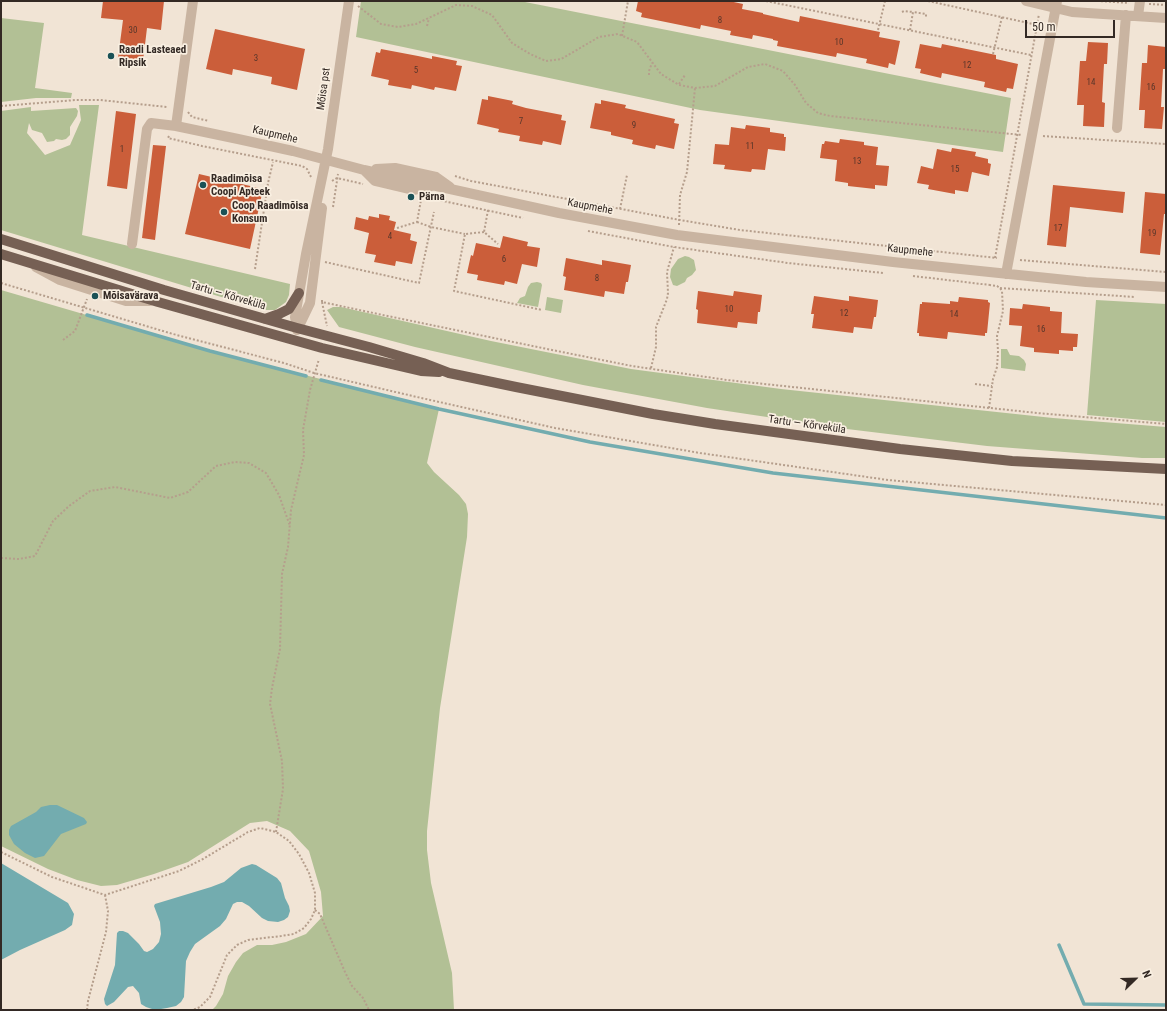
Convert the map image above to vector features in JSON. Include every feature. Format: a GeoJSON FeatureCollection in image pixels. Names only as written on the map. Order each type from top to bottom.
{"type":"FeatureCollection","features":[{"type":"Feature","properties":{"kind":"main road","name":"Tartu — Kõrveküla"},"geometry":{"type":"LineString","coordinates":[[1,239],[164,290],[369,347],[423,363],[449,373]]}},
{"type":"Feature","properties":{"kind":"main road","name":"Tartu — Kõrveküla"},"geometry":{"type":"LineString","coordinates":[[1,254],[158,302],[322,348],[421,371],[449,373],[653,414],[820,439],[900,449],[1012,461],[1166,469]]}},
{"type":"Feature","properties":{"kind":"main road"},"geometry":{"type":"LineString","coordinates":[[265,319],[289,309],[299,293]]}},
{"type":"Feature","properties":{"kind":"street"},"geometry":{"type":"LineString","coordinates":[[174,125],[193,1]]}},
{"type":"Feature","properties":{"kind":"street"},"geometry":{"type":"LineString","coordinates":[[1026,1],[1057,5],[1072,12],[1166,18]]}},
{"type":"Feature","properties":{"kind":"street"},"geometry":{"type":"LineString","coordinates":[[1138,16],[1140,1]]}},
{"type":"Feature","properties":{"kind":"street","name":"Mõisa pst"},"geometry":{"type":"LineString","coordinates":[[297,328],[295,317],[299,293],[322,180],[353,3]]}},
{"type":"Feature","properties":{"kind":"street"},"geometry":{"type":"LineString","coordinates":[[1006,274],[1057,5]]}},
{"type":"Feature","properties":{"kind":"street"},"geometry":{"type":"LineString","coordinates":[[1117,128],[1126,15]]}},
{"type":"Feature","properties":{"kind":"street","name":"Kaupmehe"},"geometry":{"type":"LineString","coordinates":[[132,244],[147,129],[151,122],[174,125],[277,148],[364,170],[559,213],[677,235],[1006,274],[1086,282],[1166,287]]}},
{"type":"Feature","properties":{"kind":"street"},"geometry":{"type":"LineString","coordinates":[[364,170],[395,168],[436,177],[456,190]]}},
{"type":"Feature","properties":{"kind":"street","name":"Mõisa pst"},"geometry":{"type":"LineString","coordinates":[[294,340],[297,328],[310,303],[322,212],[322,180]]}},
{"type":"Feature","properties":{"kind":"street"},"geometry":{"type":"LineString","coordinates":[[24,261],[60,280],[90,290],[126,301],[158,302]]}},
{"type":"Feature","properties":{"kind":"path"},"geometry":{"type":"LineString","coordinates":[[622,36],[628,1]]}},
{"type":"Feature","properties":{"kind":"path"},"geometry":{"type":"LineString","coordinates":[[766,1],[1031,55]]}},
{"type":"Feature","properties":{"kind":"path"},"geometry":{"type":"LineString","coordinates":[[878,30],[885,1]]}},
{"type":"Feature","properties":{"kind":"path"},"geometry":{"type":"LineString","coordinates":[[353,3],[381,24],[398,27],[416,24],[456,5],[472,6],[492,14],[512,43],[530,54],[546,61],[562,59],[599,37],[618,34],[637,42],[660,74],[679,85],[695,88],[715,86],[748,67],[765,64],[783,71],[796,85],[806,103],[818,113],[830,116],[1017,136],[1032,135],[1166,144]]}},
{"type":"Feature","properties":{"kind":"path"},"geometry":{"type":"LineString","coordinates":[[995,258],[1041,4]]}},
{"type":"Feature","properties":{"kind":"path"},"geometry":{"type":"LineString","coordinates":[[902,12],[926,14],[926,18]]}},
{"type":"Feature","properties":{"kind":"path"},"geometry":{"type":"LineString","coordinates":[[910,30],[913,12]]}},
{"type":"Feature","properties":{"kind":"path"},"geometry":{"type":"LineString","coordinates":[[994,54],[1002,17]]}},
{"type":"Feature","properties":{"kind":"path"},"geometry":{"type":"LineString","coordinates":[[428,26],[429,18]]}},
{"type":"Feature","properties":{"kind":"path"},"geometry":{"type":"LineString","coordinates":[[649,75],[652,63]]}},
{"type":"Feature","properties":{"kind":"path"},"geometry":{"type":"LineString","coordinates":[[679,85],[685,75]]}},
{"type":"Feature","properties":{"kind":"path"},"geometry":{"type":"LineString","coordinates":[[174,125],[168,138],[302,166],[307,169],[311,175],[311,178],[322,180]]}},
{"type":"Feature","properties":{"kind":"path"},"geometry":{"type":"LineString","coordinates":[[255,269],[268,183],[277,148]]}},
{"type":"Feature","properties":{"kind":"path"},"geometry":{"type":"LineString","coordinates":[[333,209],[340,164]]}},
{"type":"Feature","properties":{"kind":"path"},"geometry":{"type":"LineString","coordinates":[[450,174],[471,181],[740,230],[1009,260],[1166,272]]}},
{"type":"Feature","properties":{"kind":"path"},"geometry":{"type":"LineString","coordinates":[[620,209],[627,175]]}},
{"type":"Feature","properties":{"kind":"path"},"geometry":{"type":"LineString","coordinates":[[417,222],[422,197]]}},
{"type":"Feature","properties":{"kind":"path"},"geometry":{"type":"LineString","coordinates":[[484,232],[488,210]]}},
{"type":"Feature","properties":{"kind":"path"},"geometry":{"type":"LineString","coordinates":[[324,269],[325,262],[420,283],[434,212]]}},
{"type":"Feature","properties":{"kind":"path"},"geometry":{"type":"LineString","coordinates":[[397,228],[417,222],[431,227],[465,234],[484,232],[498,244]]}},
{"type":"Feature","properties":{"kind":"path"},"geometry":{"type":"LineString","coordinates":[[465,234],[454,291],[542,310]]}},
{"type":"Feature","properties":{"kind":"path"},"geometry":{"type":"LineString","coordinates":[[989,408],[992,386],[998,367],[997,336],[1003,311],[1003,299],[1000,288],[990,285],[991,282]]}},
{"type":"Feature","properties":{"kind":"path"},"geometry":{"type":"LineString","coordinates":[[1,283],[173,334],[284,363],[314,373],[555,428],[700,453],[888,480],[1166,505]]}},
{"type":"Feature","properties":{"kind":"path"},"geometry":{"type":"LineString","coordinates":[[63,340],[75,331],[90,290]]}},
{"type":"Feature","properties":{"kind":"path"},"geometry":{"type":"LineString","coordinates":[[322,296],[322,302],[632,366],[727,380],[989,408],[1166,424]]}},
{"type":"Feature","properties":{"kind":"path"},"geometry":{"type":"LineString","coordinates":[[276,832],[283,789],[282,761],[270,704],[280,649],[282,574],[288,547],[291,510],[304,454],[303,430],[314,373]]}},
{"type":"Feature","properties":{"kind":"path"},"geometry":{"type":"LineString","coordinates":[[975,384],[992,386]]}},
{"type":"Feature","properties":{"kind":"path"},"geometry":{"type":"LineString","coordinates":[[1,558],[19,559],[35,556],[53,520],[90,491],[115,487],[170,498],[188,492],[216,466],[235,462],[249,463],[266,473],[279,495],[290,528]]}},
{"type":"Feature","properties":{"kind":"path"},"geometry":{"type":"LineString","coordinates":[[1,852],[52,877],[104,895],[180,871],[248,832],[260,828],[276,832],[289,841],[299,854],[310,873],[315,893],[315,910],[311,919],[304,928],[294,934],[248,940],[236,945],[227,955],[210,997],[193,1010]]}},
{"type":"Feature","properties":{"kind":"path"},"geometry":{"type":"LineString","coordinates":[[87,1010],[106,932],[108,911],[104,895]]}},
{"type":"Feature","properties":{"kind":"path"},"geometry":{"type":"LineString","coordinates":[[315,910],[320,914],[344,972],[352,986],[363,998],[369,1010]]}},
{"type":"Feature","properties":{"kind":"path"},"geometry":{"type":"LineString","coordinates":[[1079,1010],[1127,1010]]}},
{"type":"Feature","properties":{"kind":"green space"},"geometry":{"type":"Polygon","coordinates":[[[361,1],[520,1],[1011,98],[1003,152],[700,110],[356,37],[361,1]]]}},
{"type":"Feature","properties":{"kind":"green space"},"geometry":{"type":"Polygon","coordinates":[[[1,18],[44,23],[35,88],[72,93],[71,98],[36,98],[1,102],[1,18]]]}},
{"type":"Feature","properties":{"kind":"green space"},"geometry":{"type":"Polygon","coordinates":[[[79,105],[99,105],[82,235],[290,284],[289,295],[286,302],[275,310],[264,310],[1,230],[1,111],[31,107],[31,111],[76,108],[78,111],[77,116],[70,127],[70,135],[66,139],[56,139],[54,141],[47,142],[42,133],[32,130],[29,123],[27,133],[45,155],[70,145],[81,120],[79,105]]]}},
{"type":"Feature","properties":{"kind":"green space"},"geometry":{"type":"Polygon","coordinates":[[[685,256],[694,260],[696,270],[687,278],[685,282],[677,286],[673,285],[670,277],[671,269],[678,259],[685,256]]]}},
{"type":"Feature","properties":{"kind":"green space"},"geometry":{"type":"Polygon","coordinates":[[[531,283],[541,283],[542,285],[538,307],[517,303],[520,298],[525,296],[531,283]]]}},
{"type":"Feature","properties":{"kind":"green space"},"geometry":{"type":"Polygon","coordinates":[[[1,290],[210,351],[439,409],[427,463],[434,472],[459,495],[466,504],[468,514],[467,537],[440,708],[427,831],[427,850],[431,883],[452,973],[454,1010],[212,1010],[223,994],[228,976],[243,953],[257,945],[272,945],[286,942],[306,934],[323,916],[321,892],[309,851],[290,831],[267,821],[250,823],[188,862],[117,885],[101,886],[77,880],[48,869],[1,846],[1,290]]]}},
{"type":"Feature","properties":{"kind":"green space"},"geometry":{"type":"Polygon","coordinates":[[[547,297],[563,300],[561,313],[545,310],[547,297]]]}},
{"type":"Feature","properties":{"kind":"green space"},"geometry":{"type":"Polygon","coordinates":[[[1096,300],[1166,304],[1166,422],[1087,415],[1096,300]]]}},
{"type":"Feature","properties":{"kind":"green space"},"geometry":{"type":"Polygon","coordinates":[[[333,307],[341,307],[491,341],[631,369],[781,389],[1053,418],[1166,427],[1166,458],[1142,458],[987,446],[847,429],[707,408],[583,385],[415,347],[339,327],[327,310],[333,307]]]}},
{"type":"Feature","properties":{"kind":"green space"},"geometry":{"type":"Polygon","coordinates":[[[1001,349],[1007,349],[1010,355],[1019,356],[1024,360],[1026,364],[1025,371],[1001,368],[1001,349]]]}},
{"type":"Feature","properties":{"kind":"water"},"geometry":{"type":"Polygon","coordinates":[[[57,805],[84,818],[87,822],[86,824],[61,834],[44,856],[35,858],[25,853],[14,844],[9,835],[9,830],[11,826],[36,812],[41,807],[57,805]]]}},
{"type":"Feature","properties":{"kind":"water"},"geometry":{"type":"Polygon","coordinates":[[[1,863],[68,903],[74,914],[72,925],[65,930],[1,960],[1,863]]]}},
{"type":"Feature","properties":{"kind":"water"},"geometry":{"type":"Polygon","coordinates":[[[252,864],[277,878],[281,883],[289,906],[290,911],[288,917],[278,922],[268,921],[262,918],[249,906],[242,902],[237,902],[233,904],[226,919],[220,926],[195,944],[190,952],[186,961],[184,997],[176,1006],[155,1010],[146,1007],[141,1004],[139,993],[133,986],[128,987],[114,1002],[107,1006],[105,1004],[104,999],[115,965],[117,933],[119,931],[128,933],[144,951],[147,952],[153,949],[159,942],[161,934],[160,922],[154,906],[155,904],[224,882],[241,868],[252,864]]]}},
{"type":"Feature","properties":{"kind":"building"},"geometry":{"type":"Polygon","coordinates":[[[103,1],[164,1],[161,30],[147,28],[143,61],[118,58],[123,20],[101,18],[103,1]]]}},
{"type":"Feature","properties":{"kind":"building"},"geometry":{"type":"Polygon","coordinates":[[[638,1],[729,1],[743,4],[742,9],[763,14],[799,22],[800,16],[880,32],[879,37],[900,41],[895,65],[889,63],[888,68],[866,63],[867,59],[837,53],[836,57],[777,46],[778,41],[773,39],[753,35],[752,39],[730,35],[731,31],[701,25],[700,29],[641,17],[642,13],[636,11],[638,1]]]}},
{"type":"Feature","properties":{"kind":"building"},"geometry":{"type":"Polygon","coordinates":[[[215,29],[305,49],[297,90],[271,84],[272,77],[233,69],[232,75],[206,69],[215,29]]]}},
{"type":"Feature","properties":{"kind":"building"},"geometry":{"type":"Polygon","coordinates":[[[1088,42],[1108,43],[1107,64],[1104,64],[1102,102],[1105,103],[1104,127],[1083,126],[1084,105],[1077,105],[1080,61],[1086,61],[1088,42]]]}},
{"type":"Feature","properties":{"kind":"building"},"geometry":{"type":"Polygon","coordinates":[[[920,44],[941,48],[942,44],[996,55],[996,59],[1018,64],[1013,89],[1007,88],[1006,92],[984,87],[985,82],[942,73],[941,78],[920,73],[921,69],[915,68],[920,44]]]}},
{"type":"Feature","properties":{"kind":"building"},"geometry":{"type":"Polygon","coordinates":[[[1148,45],[1166,47],[1166,69],[1163,69],[1161,107],[1164,107],[1162,129],[1144,128],[1145,110],[1139,110],[1142,63],[1147,63],[1148,45]]]}},
{"type":"Feature","properties":{"kind":"building"},"geometry":{"type":"Polygon","coordinates":[[[381,49],[432,59],[432,56],[457,61],[456,65],[462,66],[456,91],[435,87],[434,90],[412,85],[411,89],[388,85],[389,80],[371,76],[376,52],[380,53],[381,49]]]}},
{"type":"Feature","properties":{"kind":"building"},"geometry":{"type":"Polygon","coordinates":[[[488,96],[513,101],[512,104],[526,108],[562,115],[561,120],[566,121],[561,145],[543,141],[542,145],[519,141],[520,136],[498,132],[499,129],[477,124],[482,99],[488,100],[488,96]]]}},
{"type":"Feature","properties":{"kind":"building"},"geometry":{"type":"Polygon","coordinates":[[[601,100],[626,105],[625,108],[675,119],[674,123],[679,124],[674,149],[656,145],[655,149],[632,144],[633,140],[611,135],[611,132],[590,128],[595,103],[601,104],[601,100]]]}},
{"type":"Feature","properties":{"kind":"building"},"geometry":{"type":"Polygon","coordinates":[[[116,111],[136,114],[127,189],[107,186],[116,111]]]}},
{"type":"Feature","properties":{"kind":"building"},"geometry":{"type":"Polygon","coordinates":[[[746,125],[770,128],[770,132],[784,134],[784,137],[786,137],[785,151],[768,149],[765,170],[752,169],[751,172],[724,169],[725,165],[713,164],[715,144],[729,145],[731,127],[745,129],[746,125]]]}},
{"type":"Feature","properties":{"kind":"building"},"geometry":{"type":"Polygon","coordinates":[[[840,139],[864,142],[864,145],[878,147],[876,165],[889,166],[887,186],[875,185],[875,189],[848,186],[848,183],[835,181],[837,160],[820,158],[822,144],[824,144],[825,141],[839,143],[840,139]]]}},
{"type":"Feature","properties":{"kind":"building"},"geometry":{"type":"Polygon","coordinates":[[[153,145],[166,146],[155,240],[142,238],[153,145]]]}},
{"type":"Feature","properties":{"kind":"building"},"geometry":{"type":"Polygon","coordinates":[[[952,148],[976,152],[975,156],[988,159],[988,163],[991,164],[989,176],[972,172],[968,192],[955,190],[955,194],[928,189],[929,185],[917,183],[921,166],[933,169],[937,149],[951,152],[952,148]]]}},
{"type":"Feature","properties":{"kind":"building","name":"Coop Raadimõisa Konsum"},"geometry":{"type":"Polygon","coordinates":[[[199,174],[263,189],[250,249],[185,234],[199,174]]]}},
{"type":"Feature","properties":{"kind":"building"},"geometry":{"type":"Polygon","coordinates":[[[1053,185],[1125,192],[1123,213],[1070,207],[1066,247],[1047,245],[1053,185]]]}},
{"type":"Feature","properties":{"kind":"building"},"geometry":{"type":"Polygon","coordinates":[[[1145,192],[1166,194],[1166,214],[1164,214],[1160,255],[1140,253],[1145,192]]]}},
{"type":"Feature","properties":{"kind":"building"},"geometry":{"type":"Polygon","coordinates":[[[379,214],[390,216],[389,220],[396,222],[394,230],[411,234],[410,240],[417,242],[412,264],[396,261],[395,266],[374,262],[376,255],[365,253],[369,233],[354,229],[356,217],[368,220],[369,216],[379,218],[379,214]]]}},
{"type":"Feature","properties":{"kind":"building"},"geometry":{"type":"Polygon","coordinates":[[[503,236],[528,242],[527,246],[540,248],[537,267],[522,264],[517,284],[505,281],[504,285],[477,280],[478,275],[467,273],[471,255],[473,256],[476,243],[500,248],[503,236]]]}},
{"type":"Feature","properties":{"kind":"building"},"geometry":{"type":"Polygon","coordinates":[[[566,258],[602,265],[602,260],[631,265],[624,294],[605,291],[604,297],[564,290],[566,277],[563,276],[566,258]]]}},
{"type":"Feature","properties":{"kind":"building"},"geometry":{"type":"Polygon","coordinates":[[[698,291],[733,296],[734,291],[762,295],[757,324],[738,322],[737,328],[697,323],[698,310],[696,309],[698,291]]]}},
{"type":"Feature","properties":{"kind":"building"},"geometry":{"type":"Polygon","coordinates":[[[814,296],[849,301],[849,296],[878,300],[876,317],[874,317],[872,329],[854,327],[853,333],[812,328],[814,314],[811,314],[814,296]]]}},
{"type":"Feature","properties":{"kind":"building"},"geometry":{"type":"Polygon","coordinates":[[[959,297],[988,300],[990,303],[987,333],[985,333],[985,336],[948,332],[947,339],[919,336],[919,333],[917,333],[920,304],[922,304],[922,302],[950,304],[950,301],[958,302],[959,297]]]}},
{"type":"Feature","properties":{"kind":"building"},"geometry":{"type":"Polygon","coordinates":[[[1023,304],[1050,307],[1050,311],[1062,312],[1061,333],[1078,334],[1077,347],[1073,347],[1073,351],[1059,350],[1059,354],[1034,352],[1034,348],[1020,346],[1022,326],[1009,325],[1010,308],[1022,309],[1023,304]]]}},
{"type":"Feature","properties":{"kind":"waterway"},"geometry":{"type":"LineString","coordinates":[[87,315],[210,351],[306,376]]}},
{"type":"Feature","properties":{"kind":"waterway"},"geometry":{"type":"LineString","coordinates":[[321,380],[439,409],[590,442],[773,473],[1166,518]]}},
{"type":"Feature","properties":{"kind":"waterway"},"geometry":{"type":"LineString","coordinates":[[1059,945],[1084,1004],[1166,1005]]}},
{"type":"Feature","properties":{"kind":"place","name":"Raadi Lasteaed Ripsik"},"geometry":{"type":"Point","coordinates":[111,56]}},
{"type":"Feature","properties":{"kind":"place","name":"Raadimõisa Coopi Apteek"},"geometry":{"type":"Point","coordinates":[203,185]}},
{"type":"Feature","properties":{"kind":"place","name":"Pärna"},"geometry":{"type":"Point","coordinates":[411,197]}},
{"type":"Feature","properties":{"kind":"place","name":"Coop Raadimõisa Konsum"},"geometry":{"type":"Point","coordinates":[224,212]}},
{"type":"Feature","properties":{"kind":"place","name":"Mõisavärava"},"geometry":{"type":"Point","coordinates":[95,296]}}]}
